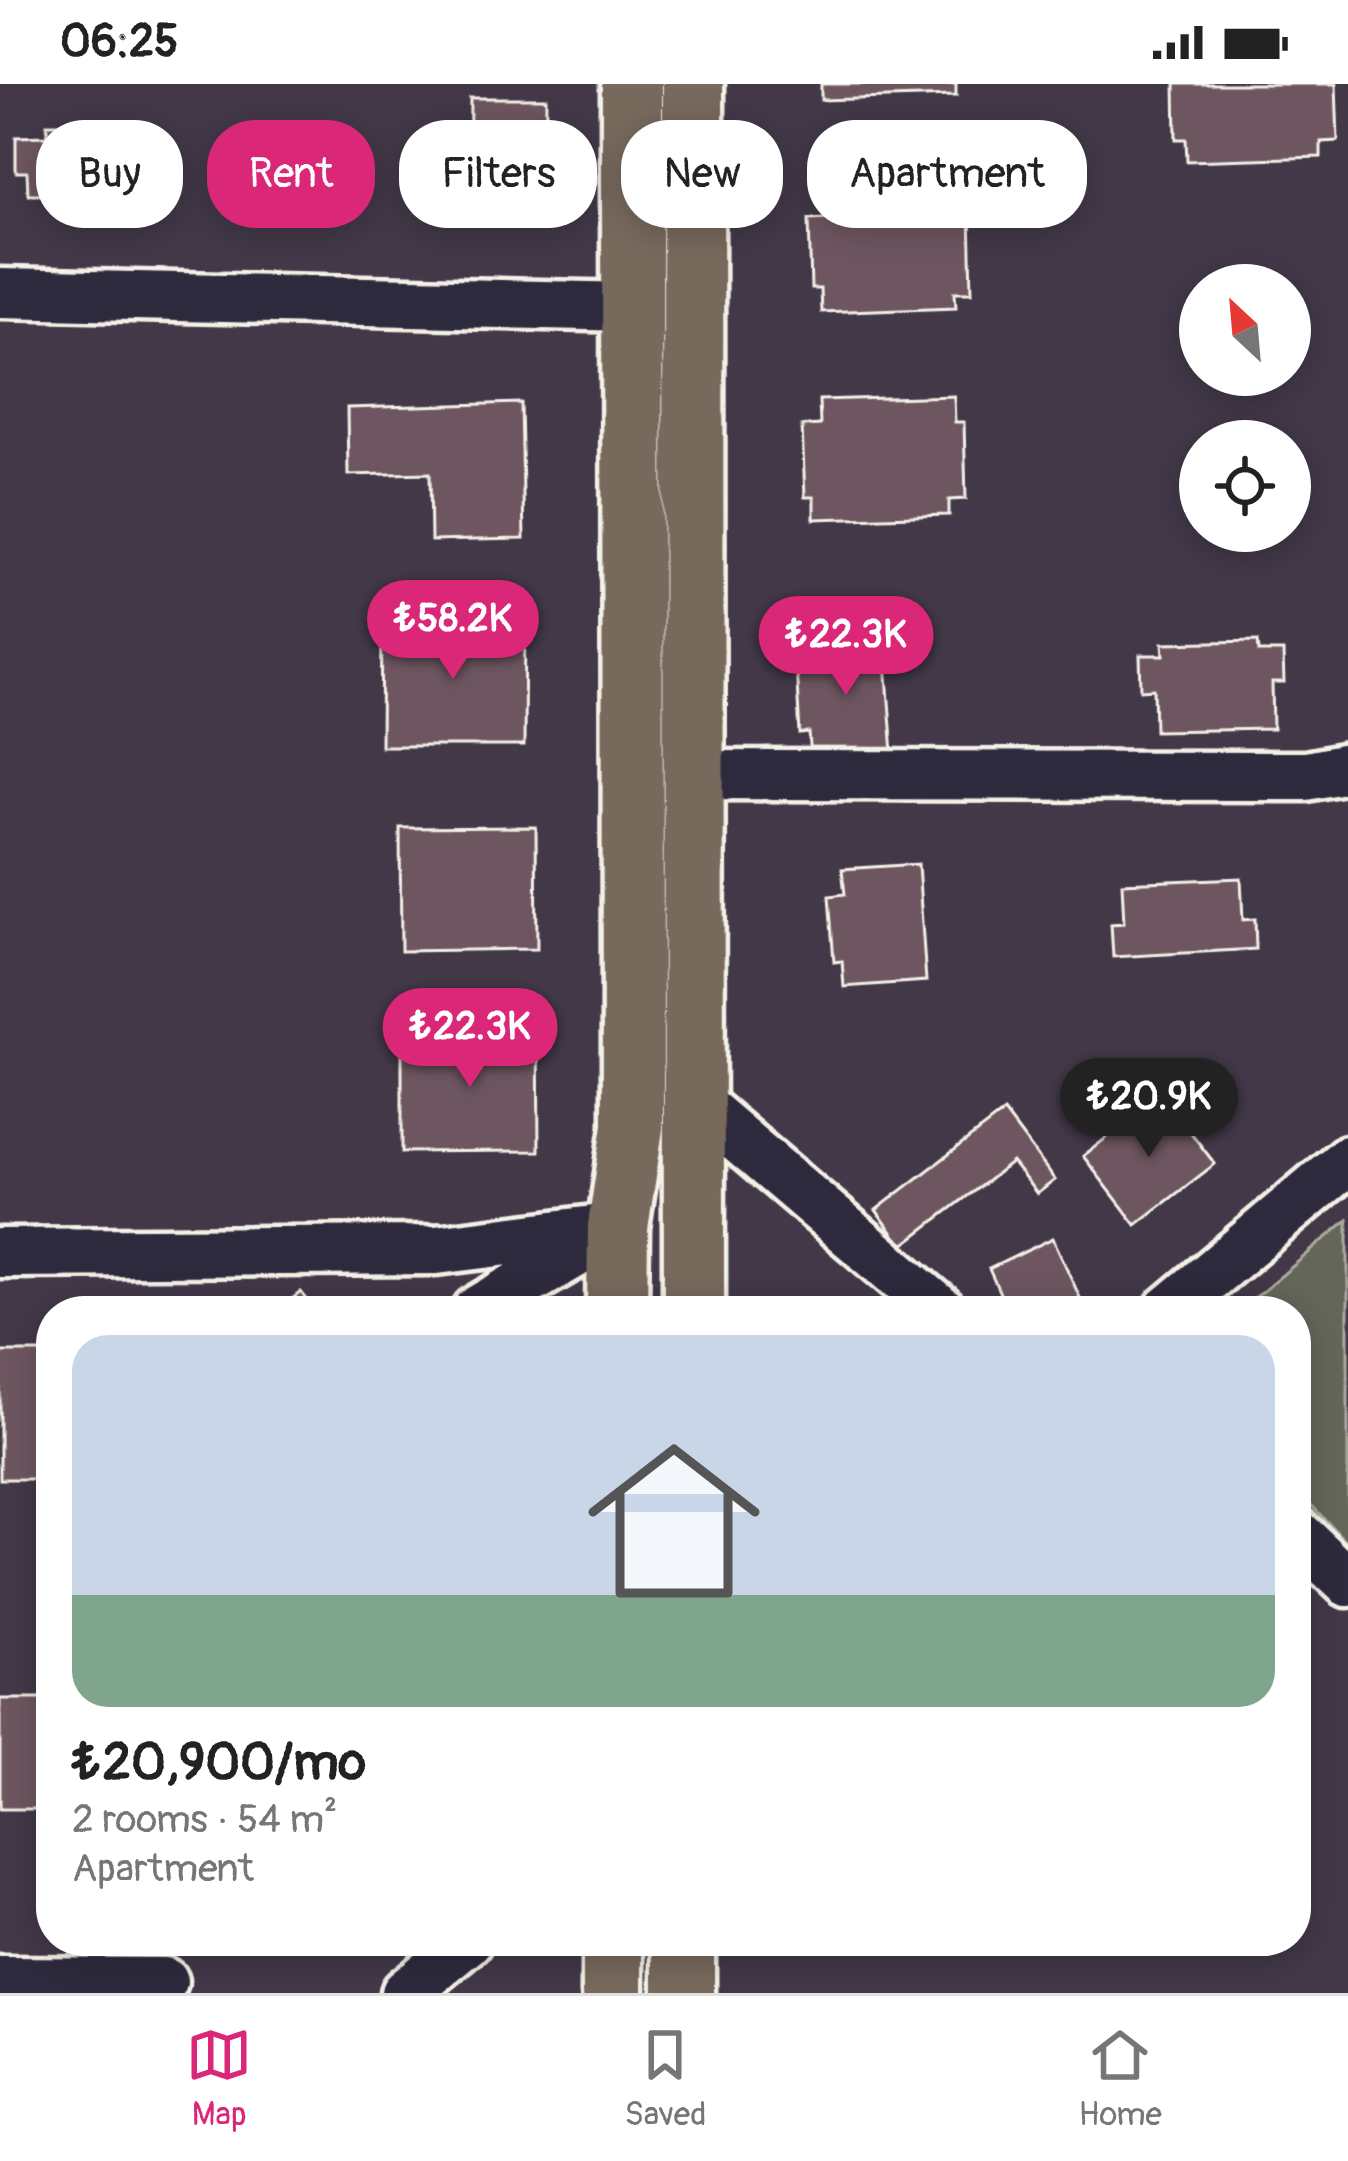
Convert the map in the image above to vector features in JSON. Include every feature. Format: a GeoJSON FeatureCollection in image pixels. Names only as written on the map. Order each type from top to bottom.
{"type":"FeatureCollection","features":[{"type":"Feature","properties":{"kind":"main road"},"geometry":{"type":"LineString","coordinates":[[617,1296],[618,1227],[633,1127],[632,84]]}},
{"type":"Feature","properties":{"kind":"main road"},"geometry":{"type":"LineString","coordinates":[[693,84],[694,1296]]}},
{"type":"Feature","properties":{"kind":"main road"},"geometry":{"type":"LineString","coordinates":[[613,1956],[613,1993]]}},
{"type":"Feature","properties":{"kind":"main road"},"geometry":{"type":"LineString","coordinates":[[684,1956],[684,1993]]}},
{"type":"Feature","properties":{"kind":"street"},"geometry":{"type":"LineString","coordinates":[[0,293],[635,307]]}},
{"type":"Feature","properties":{"kind":"street"},"geometry":{"type":"LineString","coordinates":[[693,775],[1306,776],[1348,768]]}},
{"type":"Feature","properties":{"kind":"street"},"geometry":{"type":"LineString","coordinates":[[693,1100],[923,1296]]}},
{"type":"Feature","properties":{"kind":"street"},"geometry":{"type":"LineString","coordinates":[[1186,1296],[1348,1160]]}},
{"type":"Feature","properties":{"kind":"street"},"geometry":{"type":"LineString","coordinates":[[0,1253],[436,1250],[618,1227]]}},
{"type":"Feature","properties":{"kind":"street"},"geometry":{"type":"LineString","coordinates":[[502,1296],[618,1227]]}},
{"type":"Feature","properties":{"kind":"street"},"geometry":{"type":"LineString","coordinates":[[1311,1547],[1348,1582]]}},
{"type":"Feature","properties":{"kind":"street"},"geometry":{"type":"LineString","coordinates":[[405,1993],[449,1956]]}},
{"type":"Feature","properties":{"kind":"street"},"geometry":{"type":"LineString","coordinates":[[0,1981],[163,1972]]}},
{"type":"Feature","properties":{"kind":"green space"},"geometry":{"type":"Polygon","coordinates":[[[1348,1220],[1348,1544],[1311,1505],[1311,1296],[1257,1296],[1348,1220]]]}},
{"type":"Feature","properties":{"kind":"building"},"geometry":{"type":"Polygon","coordinates":[[[821,84],[956,84],[956,96],[821,100],[821,84]]]}},
{"type":"Feature","properties":{"kind":"building"},"geometry":{"type":"Polygon","coordinates":[[[1175,84],[1336,84],[1338,141],[1321,142],[1321,157],[1187,161],[1186,139],[1176,139],[1175,84]]]}},
{"type":"Feature","properties":{"kind":"building"},"geometry":{"type":"Polygon","coordinates":[[[470,98],[546,98],[546,120],[470,120],[470,98]]]}},
{"type":"Feature","properties":{"kind":"building"},"geometry":{"type":"Polygon","coordinates":[[[36,136],[36,194],[28,194],[27,172],[16,172],[16,137],[36,136]]]}},
{"type":"Feature","properties":{"kind":"building"},"geometry":{"type":"Polygon","coordinates":[[[809,228],[970,228],[972,292],[955,292],[956,307],[821,312],[820,289],[811,289],[809,228]]]}},
{"type":"Feature","properties":{"kind":"building"},"geometry":{"type":"Polygon","coordinates":[[[954,396],[955,422],[964,422],[966,499],[949,500],[949,515],[814,519],[814,497],[805,497],[802,426],[820,425],[819,400],[954,396]]]}},
{"type":"Feature","properties":{"kind":"building"},"geometry":{"type":"Polygon","coordinates":[[[521,403],[524,539],[431,541],[430,473],[348,475],[347,408],[521,403]]]}},
{"type":"Feature","properties":{"kind":"building"},"geometry":{"type":"Polygon","coordinates":[[[382,617],[525,618],[524,746],[381,746],[382,617]]]}},
{"type":"Feature","properties":{"kind":"building"},"geometry":{"type":"Polygon","coordinates":[[[884,636],[893,753],[811,759],[809,733],[800,734],[796,667],[811,666],[809,641],[884,636]]]}},
{"type":"Feature","properties":{"kind":"building"},"geometry":{"type":"Polygon","coordinates":[[[1258,641],[1259,652],[1283,652],[1284,683],[1272,683],[1273,729],[1155,731],[1154,689],[1141,690],[1140,655],[1164,655],[1163,643],[1258,641]]]}},
{"type":"Feature","properties":{"kind":"building"},"geometry":{"type":"Polygon","coordinates":[[[536,827],[537,949],[401,951],[400,828],[536,827]]]}},
{"type":"Feature","properties":{"kind":"building"},"geometry":{"type":"Polygon","coordinates":[[[918,864],[926,981],[844,987],[842,961],[834,962],[829,896],[845,894],[842,869],[918,864]]]}},
{"type":"Feature","properties":{"kind":"building"},"geometry":{"type":"Polygon","coordinates":[[[1241,878],[1243,920],[1255,919],[1256,949],[1113,957],[1111,924],[1124,923],[1122,883],[1241,878]]]}},
{"type":"Feature","properties":{"kind":"building"},"geometry":{"type":"Polygon","coordinates":[[[538,1028],[539,1151],[402,1152],[402,1030],[538,1028]]]}},
{"type":"Feature","properties":{"kind":"building"},"geometry":{"type":"Polygon","coordinates":[[[1162,1095],[1215,1164],[1136,1225],[1083,1156],[1162,1095]]]}},
{"type":"Feature","properties":{"kind":"building"},"geometry":{"type":"Polygon","coordinates":[[[1004,1112],[1055,1180],[1037,1194],[1012,1162],[902,1246],[876,1210],[1004,1112]]]}},
{"type":"Feature","properties":{"kind":"building"},"geometry":{"type":"Polygon","coordinates":[[[1053,1238],[1079,1296],[1001,1296],[989,1269],[1053,1238]]]}},
{"type":"Feature","properties":{"kind":"building"},"geometry":{"type":"Polygon","coordinates":[[[0,1352],[36,1352],[36,1479],[0,1479],[0,1352]]]}},
{"type":"Feature","properties":{"kind":"building"},"geometry":{"type":"Polygon","coordinates":[[[0,1699],[36,1699],[36,1809],[0,1809],[0,1699]]]}}]}
